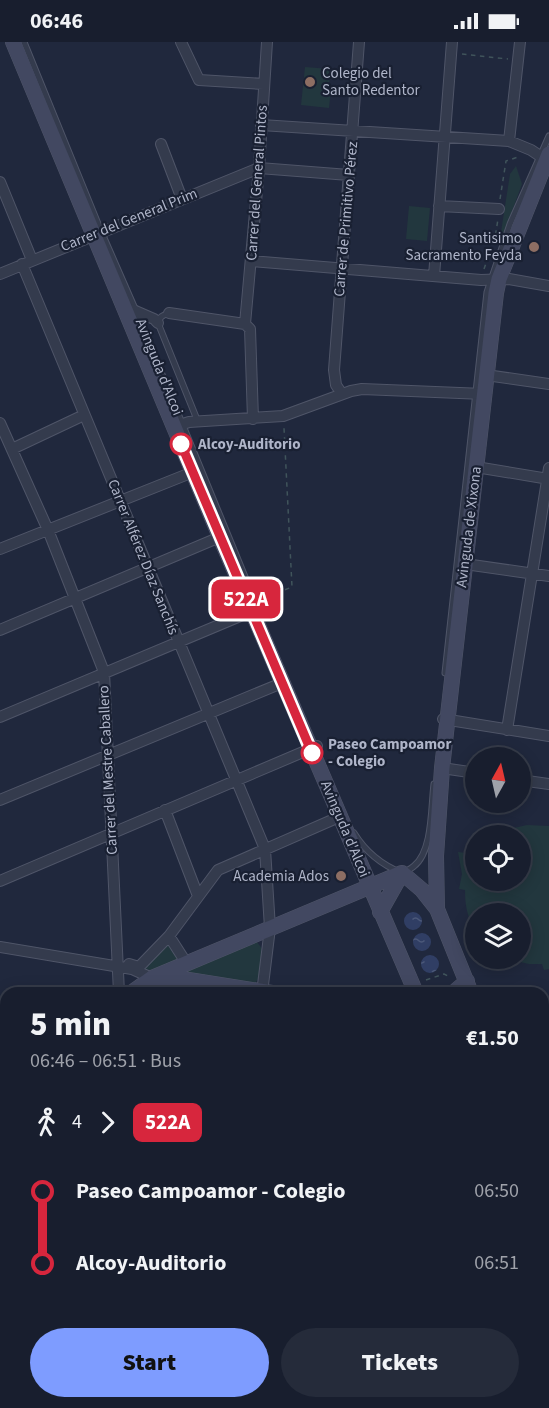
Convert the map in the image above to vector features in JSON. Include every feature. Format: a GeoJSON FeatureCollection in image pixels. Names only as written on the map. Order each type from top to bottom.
{"type":"FeatureCollection","features":[{"type":"Feature","properties":{"kind":"main road","name":"Avinguda d'Alcoi"},"geometry":{"type":"LineString","coordinates":[[13,42],[98,233],[178,425],[193,472],[220,537],[255,606],[282,683],[314,747],[339,817],[415,987]]}},
{"type":"Feature","properties":{"kind":"main road","name":"Avinguda de Xixona"},"geometry":{"type":"LineString","coordinates":[[437,909],[436,856],[444,719],[465,564],[476,467],[479,393],[486,375],[494,279],[545,157]]}},
{"type":"Feature","properties":{"kind":"main road"},"geometry":{"type":"LineString","coordinates":[[380,912],[398,879]]}},
{"type":"Feature","properties":{"kind":"main road"},"geometry":{"type":"LineString","coordinates":[[139,987],[152,978],[270,928],[369,887],[398,879],[414,884],[422,890],[437,909],[461,987]]}},
{"type":"Feature","properties":{"kind":"main road"},"geometry":{"type":"LineString","coordinates":[[156,987],[176,978],[200,987]]}},
{"type":"Feature","properties":{"kind":"street"},"geometry":{"type":"LineString","coordinates":[[181,42],[199,80],[264,84]]}},
{"type":"Feature","properties":{"kind":"street","name":"Carrer del General Pintos"},"geometry":{"type":"LineString","coordinates":[[253,419],[250,329],[245,324],[259,168],[267,42]]}},
{"type":"Feature","properties":{"kind":"street","name":"Carrer de Primitivo Pérez"},"geometry":{"type":"LineString","coordinates":[[342,394],[336,385],[334,370],[359,42]]}},
{"type":"Feature","properties":{"kind":"street"},"geometry":{"type":"LineString","coordinates":[[509,141],[520,42]]}},
{"type":"Feature","properties":{"kind":"street"},"geometry":{"type":"LineString","coordinates":[[434,276],[452,47]]}},
{"type":"Feature","properties":{"kind":"street"},"geometry":{"type":"LineString","coordinates":[[261,125],[509,141],[545,157]]}},
{"type":"Feature","properties":{"kind":"street"},"geometry":{"type":"LineString","coordinates":[[161,144],[182,199]]}},
{"type":"Feature","properties":{"kind":"street","name":"Carrer del General Prim"},"geometry":{"type":"LineString","coordinates":[[0,274],[259,168]]}},
{"type":"Feature","properties":{"kind":"street"},"geometry":{"type":"LineString","coordinates":[[259,168],[350,175]]}},
{"type":"Feature","properties":{"kind":"street","name":"Carrer Alférez Díaz Sanchís"},"geometry":{"type":"LineString","coordinates":[[0,182],[84,415],[265,849],[270,928],[265,987]]}},
{"type":"Feature","properties":{"kind":"street"},"geometry":{"type":"LineString","coordinates":[[439,206],[499,209]]}},
{"type":"Feature","properties":{"kind":"street"},"geometry":{"type":"LineString","coordinates":[[251,261],[494,279],[549,286]]}},
{"type":"Feature","properties":{"kind":"street"},"geometry":{"type":"LineString","coordinates":[[130,309],[158,323]]}},
{"type":"Feature","properties":{"kind":"street"},"geometry":{"type":"LineString","coordinates":[[169,313],[245,324]]}},
{"type":"Feature","properties":{"kind":"street"},"geometry":{"type":"LineString","coordinates":[[486,375],[549,384]]}},
{"type":"Feature","properties":{"kind":"street"},"geometry":{"type":"LineString","coordinates":[[178,425],[283,416],[362,389],[479,393]]}},
{"type":"Feature","properties":{"kind":"street"},"geometry":{"type":"LineString","coordinates":[[12,449],[84,415]]}},
{"type":"Feature","properties":{"kind":"street","name":"Carrer del Mestre Caballero"},"geometry":{"type":"LineString","coordinates":[[0,423],[77,599],[104,672],[119,987]]}},
{"type":"Feature","properties":{"kind":"street"},"geometry":{"type":"LineString","coordinates":[[476,467],[548,475],[507,730]]}},
{"type":"Feature","properties":{"kind":"street"},"geometry":{"type":"LineString","coordinates":[[0,549],[193,472]]}},
{"type":"Feature","properties":{"kind":"street"},"geometry":{"type":"LineString","coordinates":[[0,630],[220,537]]}},
{"type":"Feature","properties":{"kind":"street"},"geometry":{"type":"LineString","coordinates":[[465,564],[549,576]]}},
{"type":"Feature","properties":{"kind":"street"},"geometry":{"type":"LineString","coordinates":[[0,717],[255,606]]}},
{"type":"Feature","properties":{"kind":"street"},"geometry":{"type":"LineString","coordinates":[[0,800],[282,683]]}},
{"type":"Feature","properties":{"kind":"street"},"geometry":{"type":"LineString","coordinates":[[444,719],[549,736]]}},
{"type":"Feature","properties":{"kind":"street"},"geometry":{"type":"LineString","coordinates":[[0,881],[314,747]]}},
{"type":"Feature","properties":{"kind":"street"},"geometry":{"type":"LineString","coordinates":[[442,768],[465,771]]}},
{"type":"Feature","properties":{"kind":"street"},"geometry":{"type":"LineString","coordinates":[[531,782],[549,784]]}},
{"type":"Feature","properties":{"kind":"street"},"geometry":{"type":"LineString","coordinates":[[165,810],[198,896]]}},
{"type":"Feature","properties":{"kind":"street"},"geometry":{"type":"LineString","coordinates":[[132,968],[140,967],[169,936],[218,870],[339,817]]}},
{"type":"Feature","properties":{"kind":"street"},"geometry":{"type":"LineString","coordinates":[[169,936],[187,964]]}},
{"type":"Feature","properties":{"kind":"street"},"geometry":{"type":"LineString","coordinates":[[0,947],[118,963],[152,978]]}},
{"type":"Feature","properties":{"kind":"lane","name":"Avinguda d'Alcoi"},"geometry":{"type":"LineString","coordinates":[[24,42],[98,233]]}},
{"type":"Feature","properties":{"kind":"lane","name":"Avinguda de Xixona"},"geometry":{"type":"LineString","coordinates":[[545,157],[549,136]]}},
{"type":"Feature","properties":{"kind":"lane","name":"Avinguda de Xixona"},"geometry":{"type":"LineString","coordinates":[[444,685],[494,279]]}},
{"type":"Feature","properties":{"kind":"lane"},"geometry":{"type":"LineString","coordinates":[[169,313],[163,315],[158,323],[198,422]]}},
{"type":"Feature","properties":{"kind":"lane","name":"Avinguda d'Alcoi"},"geometry":{"type":"LineString","coordinates":[[178,425],[252,593]]}},
{"type":"Feature","properties":{"kind":"lane","name":"Avinguda d'Alcoi"},"geometry":{"type":"LineString","coordinates":[[255,606],[314,747],[353,831],[360,842],[398,879]]}},
{"type":"Feature","properties":{"kind":"lane","name":"Avinguda de Xixona"},"geometry":{"type":"LineString","coordinates":[[398,879],[420,860],[428,842],[444,719],[443,696]]}},
{"type":"Feature","properties":{"kind":"path"},"geometry":{"type":"LineString","coordinates":[[452,47],[518,60]]}},
{"type":"Feature","properties":{"kind":"path"},"geometry":{"type":"LineString","coordinates":[[252,593],[262,599],[292,587],[283,416]]}},
{"type":"Feature","properties":{"kind":"path"},"geometry":{"type":"LineString","coordinates":[[421,987],[444,974],[459,987]]}},
{"type":"Feature","properties":{"kind":"shaded area"},"geometry":{"type":"Polygon","coordinates":[[[305,67],[330,69],[329,108],[301,105],[305,67]]]}},
{"type":"Feature","properties":{"kind":"shaded area"},"geometry":{"type":"Polygon","coordinates":[[[516,166],[522,184],[504,233],[501,232],[510,174],[516,166]]]}},
{"type":"Feature","properties":{"kind":"shaded area"},"geometry":{"type":"Polygon","coordinates":[[[409,206],[430,208],[427,241],[406,239],[409,206]]]}},
{"type":"Feature","properties":{"kind":"shaded area"},"geometry":{"type":"Polygon","coordinates":[[[531,825],[549,826],[549,969],[544,970],[542,964],[531,964],[531,903],[466,903],[465,891],[531,891],[531,825]]]}},
{"type":"Feature","properties":{"kind":"shaded area"},"geometry":{"type":"Polygon","coordinates":[[[458,852],[465,853],[465,890],[459,889],[462,874],[458,852]]]}},
{"type":"Feature","properties":{"kind":"shaded area"},"geometry":{"type":"Polygon","coordinates":[[[167,938],[183,961],[152,971],[140,967],[167,938]]]}},
{"type":"Feature","properties":{"kind":"shaded area"},"geometry":{"type":"Polygon","coordinates":[[[257,942],[263,950],[260,977],[255,983],[185,973],[185,971],[257,942]]]}},
{"type":"Feature","properties":{"kind":"water"},"geometry":{"type":"Polygon","coordinates":[[[409,912],[417,912],[422,917],[420,928],[409,930],[404,925],[404,917],[409,912]]]}},
{"type":"Feature","properties":{"kind":"water"},"geometry":{"type":"Polygon","coordinates":[[[418,933],[426,933],[431,938],[429,949],[418,951],[413,946],[413,938],[418,933]]]}},
{"type":"Feature","properties":{"kind":"water"},"geometry":{"type":"Polygon","coordinates":[[[426,955],[434,955],[439,960],[437,971],[426,973],[421,968],[421,960],[426,955]]]}},
{"type":"Feature","properties":{"kind":"bus line","name":"522A"},"geometry":{"type":"LineString","coordinates":[[181,444],[312,753]]}},
{"type":"Feature","properties":{"kind":"place","name":"Colegio del Santo Redentor"},"geometry":{"type":"Point","coordinates":[310,82]}},
{"type":"Feature","properties":{"kind":"place","name":"Santisimo Sacramento Feyda"},"geometry":{"type":"Point","coordinates":[534,247]}},
{"type":"Feature","properties":{"kind":"place","name":"Alcoy-Auditorio"},"geometry":{"type":"Point","coordinates":[181,444]}},
{"type":"Feature","properties":{"kind":"place","name":"Paseo Campoamor - Colegio"},"geometry":{"type":"Point","coordinates":[312,753]}},
{"type":"Feature","properties":{"kind":"place","name":"Academia Ados"},"geometry":{"type":"Point","coordinates":[341,876]}}]}
